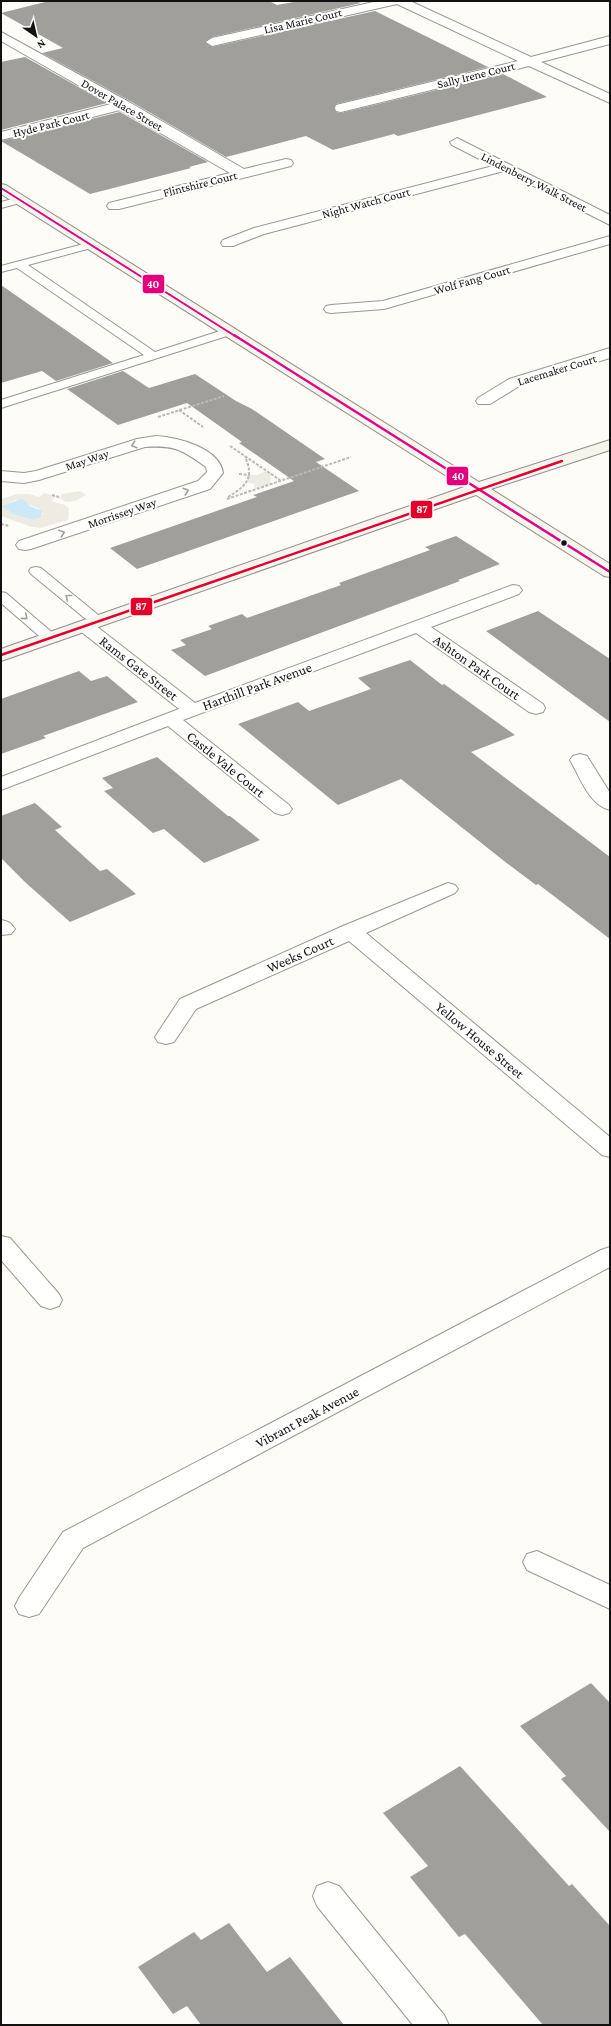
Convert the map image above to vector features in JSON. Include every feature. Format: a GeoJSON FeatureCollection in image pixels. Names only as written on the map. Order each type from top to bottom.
{"type":"FeatureCollection","features":[{"type":"Feature","properties":{"kind":"main road"},"geometry":{"type":"LineString","coordinates":[[1,188],[610,572]]}},
{"type":"Feature","properties":{"kind":"main road"},"geometry":{"type":"LineString","coordinates":[[1,655],[478,488],[610,445]]}},
{"type":"Feature","properties":{"kind":"street","name":"Lisa Marie Court"},"geometry":{"type":"LineString","coordinates":[[212,42],[394,1]]}},
{"type":"Feature","properties":{"kind":"street"},"geometry":{"type":"LineString","coordinates":[[400,1],[610,99]]}},
{"type":"Feature","properties":{"kind":"street","name":"Dover Palace Street"},"geometry":{"type":"LineString","coordinates":[[1,36],[242,174]]}},
{"type":"Feature","properties":{"kind":"street","name":"Sally Irene Court"},"geometry":{"type":"LineString","coordinates":[[341,108],[506,68],[526,61],[610,40]]}},
{"type":"Feature","properties":{"kind":"street"},"geometry":{"type":"LineString","coordinates":[[1,48],[16,44]]}},
{"type":"Feature","properties":{"kind":"street","name":"Hyde Park Court"},"geometry":{"type":"LineString","coordinates":[[1,136],[124,106]]}},
{"type":"Feature","properties":{"kind":"street","name":"Lindenberry Walk Street"},"geometry":{"type":"LineString","coordinates":[[457,142],[610,221]]}},
{"type":"Feature","properties":{"kind":"street","name":"Flintshire Court"},"geometry":{"type":"LineString","coordinates":[[114,206],[286,163]]}},
{"type":"Feature","properties":{"kind":"street","name":"Night Watch Court"},"geometry":{"type":"LineString","coordinates":[[228,243],[259,231],[505,167]]}},
{"type":"Feature","properties":{"kind":"street","name":"Wolf Fang Court"},"geometry":{"type":"LineString","coordinates":[[331,309],[384,305],[610,240]]}},
{"type":"Feature","properties":{"kind":"street","name":"Lacemaker Court"},"geometry":{"type":"LineString","coordinates":[[484,401],[515,382],[610,353]]}},
{"type":"Feature","properties":{"kind":"street","name":"Morrissey Way"},"geometry":{"type":"LineString","coordinates":[[26,545],[204,485],[215,473],[214,465],[184,444],[172,441]]}},
{"type":"Feature","properties":{"kind":"street","name":"May Way"},"geometry":{"type":"LineString","coordinates":[[1,476],[24,478],[39,475],[143,442],[172,441]]}},
{"type":"Feature","properties":{"kind":"street","name":"Harthill Park Avenue"},"geometry":{"type":"LineString","coordinates":[[1,784],[513,590]]}},
{"type":"Feature","properties":{"kind":"street","name":"Rams Gate Street"},"geometry":{"type":"LineString","coordinates":[[92,624],[193,710]]}},
{"type":"Feature","properties":{"kind":"street","name":"Ashton Park Court"},"geometry":{"type":"LineString","coordinates":[[418,626],[536,708]]}},
{"type":"Feature","properties":{"kind":"street","name":"Castle Vale Court"},"geometry":{"type":"LineString","coordinates":[[170,719],[282,809]]}},
{"type":"Feature","properties":{"kind":"street"},"geometry":{"type":"LineString","coordinates":[[580,760],[599,794],[610,804]]}},
{"type":"Feature","properties":{"kind":"street","name":"Weeks Court"},"geometry":{"type":"LineString","coordinates":[[166,1037],[188,1004],[350,931],[448,889]]}},
{"type":"Feature","properties":{"kind":"street","name":"Yellow House Street"},"geometry":{"type":"LineString","coordinates":[[350,931],[610,1149]]}},
{"type":"Feature","properties":{"kind":"street"},"geometry":{"type":"LineString","coordinates":[[1,1244],[50,1300]]}},
{"type":"Feature","properties":{"kind":"street","name":"Vibrant Peak Avenue"},"geometry":{"type":"LineString","coordinates":[[29,1606],[73,1540],[610,1256]]}},
{"type":"Feature","properties":{"kind":"street"},"geometry":{"type":"LineString","coordinates":[[537,1562],[610,1598]]}},
{"type":"Feature","properties":{"kind":"street"},"geometry":{"type":"LineString","coordinates":[[328,1896],[433,2025]]}},
{"type":"Feature","properties":{"kind":"lane"},"geometry":{"type":"LineString","coordinates":[[1,205],[20,200]]}},
{"type":"Feature","properties":{"kind":"lane"},"geometry":{"type":"LineString","coordinates":[[1,269],[91,244]]}},
{"type":"Feature","properties":{"kind":"lane"},"geometry":{"type":"LineString","coordinates":[[19,264],[152,355]]}},
{"type":"Feature","properties":{"kind":"lane"},"geometry":{"type":"LineString","coordinates":[[1,404],[152,355],[229,332]]}},
{"type":"Feature","properties":{"kind":"lane"},"geometry":{"type":"LineString","coordinates":[[36,571],[92,624]]}},
{"type":"Feature","properties":{"kind":"lane"},"geometry":{"type":"LineString","coordinates":[[1,596],[50,638]]}},
{"type":"Feature","properties":{"kind":"path"},"geometry":{"type":"LineString","coordinates":[[223,500],[247,482],[250,475],[250,465],[245,456]]}},
{"type":"Feature","properties":{"kind":"path"},"geometry":{"type":"LineString","coordinates":[[232,474],[250,475]]}},
{"type":"Feature","properties":{"kind":"shaded area"},"geometry":{"type":"Polygon","coordinates":[[[266,471],[271,473],[270,484],[256,489],[254,486],[255,484],[247,482],[250,475],[257,475],[266,471]]]}},
{"type":"Feature","properties":{"kind":"shaded area"},"geometry":{"type":"Polygon","coordinates":[[[80,491],[86,495],[75,501],[66,502],[59,498],[62,494],[80,491]]]}},
{"type":"Feature","properties":{"kind":"shaded area"},"geometry":{"type":"Polygon","coordinates":[[[44,493],[56,496],[51,501],[65,505],[69,509],[68,520],[40,528],[32,527],[1,516],[1,499],[18,494],[29,494],[39,497],[44,493]],[[16,500],[3,506],[13,514],[33,520],[43,514],[38,508],[16,500]]]}},
{"type":"Feature","properties":{"kind":"water"},"geometry":{"type":"Polygon","coordinates":[[[22,499],[30,506],[42,511],[41,517],[33,520],[13,514],[2,506],[22,499]]]}},
{"type":"Feature","properties":{"kind":"building"},"geometry":{"type":"Polygon","coordinates":[[[49,1],[269,1],[277,5],[299,1],[356,1],[361,3],[212,37],[205,42],[212,47],[375,11],[488,67],[336,104],[334,108],[336,112],[341,113],[503,74],[547,97],[398,136],[394,134],[333,150],[306,136],[226,157],[130,101],[42,53],[63,48],[1,13],[49,1]]]}},
{"type":"Feature","properties":{"kind":"building"},"geometry":{"type":"Polygon","coordinates":[[[25,57],[107,103],[1,130],[1,62],[25,57]]]}},
{"type":"Feature","properties":{"kind":"building"},"geometry":{"type":"Polygon","coordinates":[[[120,112],[208,162],[189,167],[191,168],[90,194],[1,141],[120,112]]]}},
{"type":"Feature","properties":{"kind":"building"},"geometry":{"type":"Polygon","coordinates":[[[1,285],[113,363],[56,381],[42,371],[1,383],[1,285]]]}},
{"type":"Feature","properties":{"kind":"building"},"geometry":{"type":"Polygon","coordinates":[[[123,371],[149,388],[195,374],[236,401],[252,409],[325,459],[316,462],[359,491],[137,569],[110,548],[257,497],[253,495],[294,481],[239,443],[242,442],[187,403],[118,425],[67,389],[123,371]]]}},
{"type":"Feature","properties":{"kind":"building"},"geometry":{"type":"Polygon","coordinates":[[[456,536],[500,564],[458,580],[460,581],[205,676],[171,650],[186,645],[180,640],[212,629],[208,626],[242,614],[247,618],[341,585],[339,583],[430,550],[425,547],[456,536]]]}},
{"type":"Feature","properties":{"kind":"building"},"geometry":{"type":"Polygon","coordinates":[[[538,611],[610,659],[610,722],[486,631],[538,611]]]}},
{"type":"Feature","properties":{"kind":"building"},"geometry":{"type":"Polygon","coordinates":[[[410,660],[442,685],[444,684],[515,735],[471,752],[610,857],[610,939],[538,884],[536,885],[504,861],[401,779],[338,805],[238,724],[298,702],[309,711],[371,689],[358,678],[410,660]]]}},
{"type":"Feature","properties":{"kind":"building"},"geometry":{"type":"Polygon","coordinates":[[[79,671],[91,681],[107,676],[138,702],[43,736],[46,738],[1,754],[1,699],[79,671]]]}},
{"type":"Feature","properties":{"kind":"building"},"geometry":{"type":"Polygon","coordinates":[[[157,757],[228,816],[260,840],[204,863],[164,829],[153,833],[104,791],[113,788],[102,778],[157,757]]]}},
{"type":"Feature","properties":{"kind":"building"},"geometry":{"type":"Polygon","coordinates":[[[35,803],[62,827],[55,830],[100,871],[107,869],[136,894],[70,922],[26,883],[1,858],[1,816],[35,803]]]}},
{"type":"Feature","properties":{"kind":"building"},"geometry":{"type":"Polygon","coordinates":[[[591,1683],[610,1703],[610,1832],[561,1779],[566,1776],[520,1726],[591,1683]]]}},
{"type":"Feature","properties":{"kind":"building"},"geometry":{"type":"Polygon","coordinates":[[[460,1766],[569,1886],[572,1884],[610,1926],[610,2025],[543,2025],[465,1934],[459,1937],[410,1877],[428,1866],[383,1813],[460,1766]]]}},
{"type":"Feature","properties":{"kind":"building"},"geometry":{"type":"Polygon","coordinates":[[[229,1923],[267,1972],[290,1957],[344,2025],[201,2025],[187,2006],[173,2014],[138,1967],[194,1932],[201,1940],[229,1923]]]}},
{"type":"Feature","properties":{"kind":"transit line","name":"40"},"geometry":{"type":"LineString","coordinates":[[1,188],[610,572]]}},
{"type":"Feature","properties":{"kind":"transit line","name":"87"},"geometry":{"type":"LineString","coordinates":[[1,655],[562,461]]}}]}
